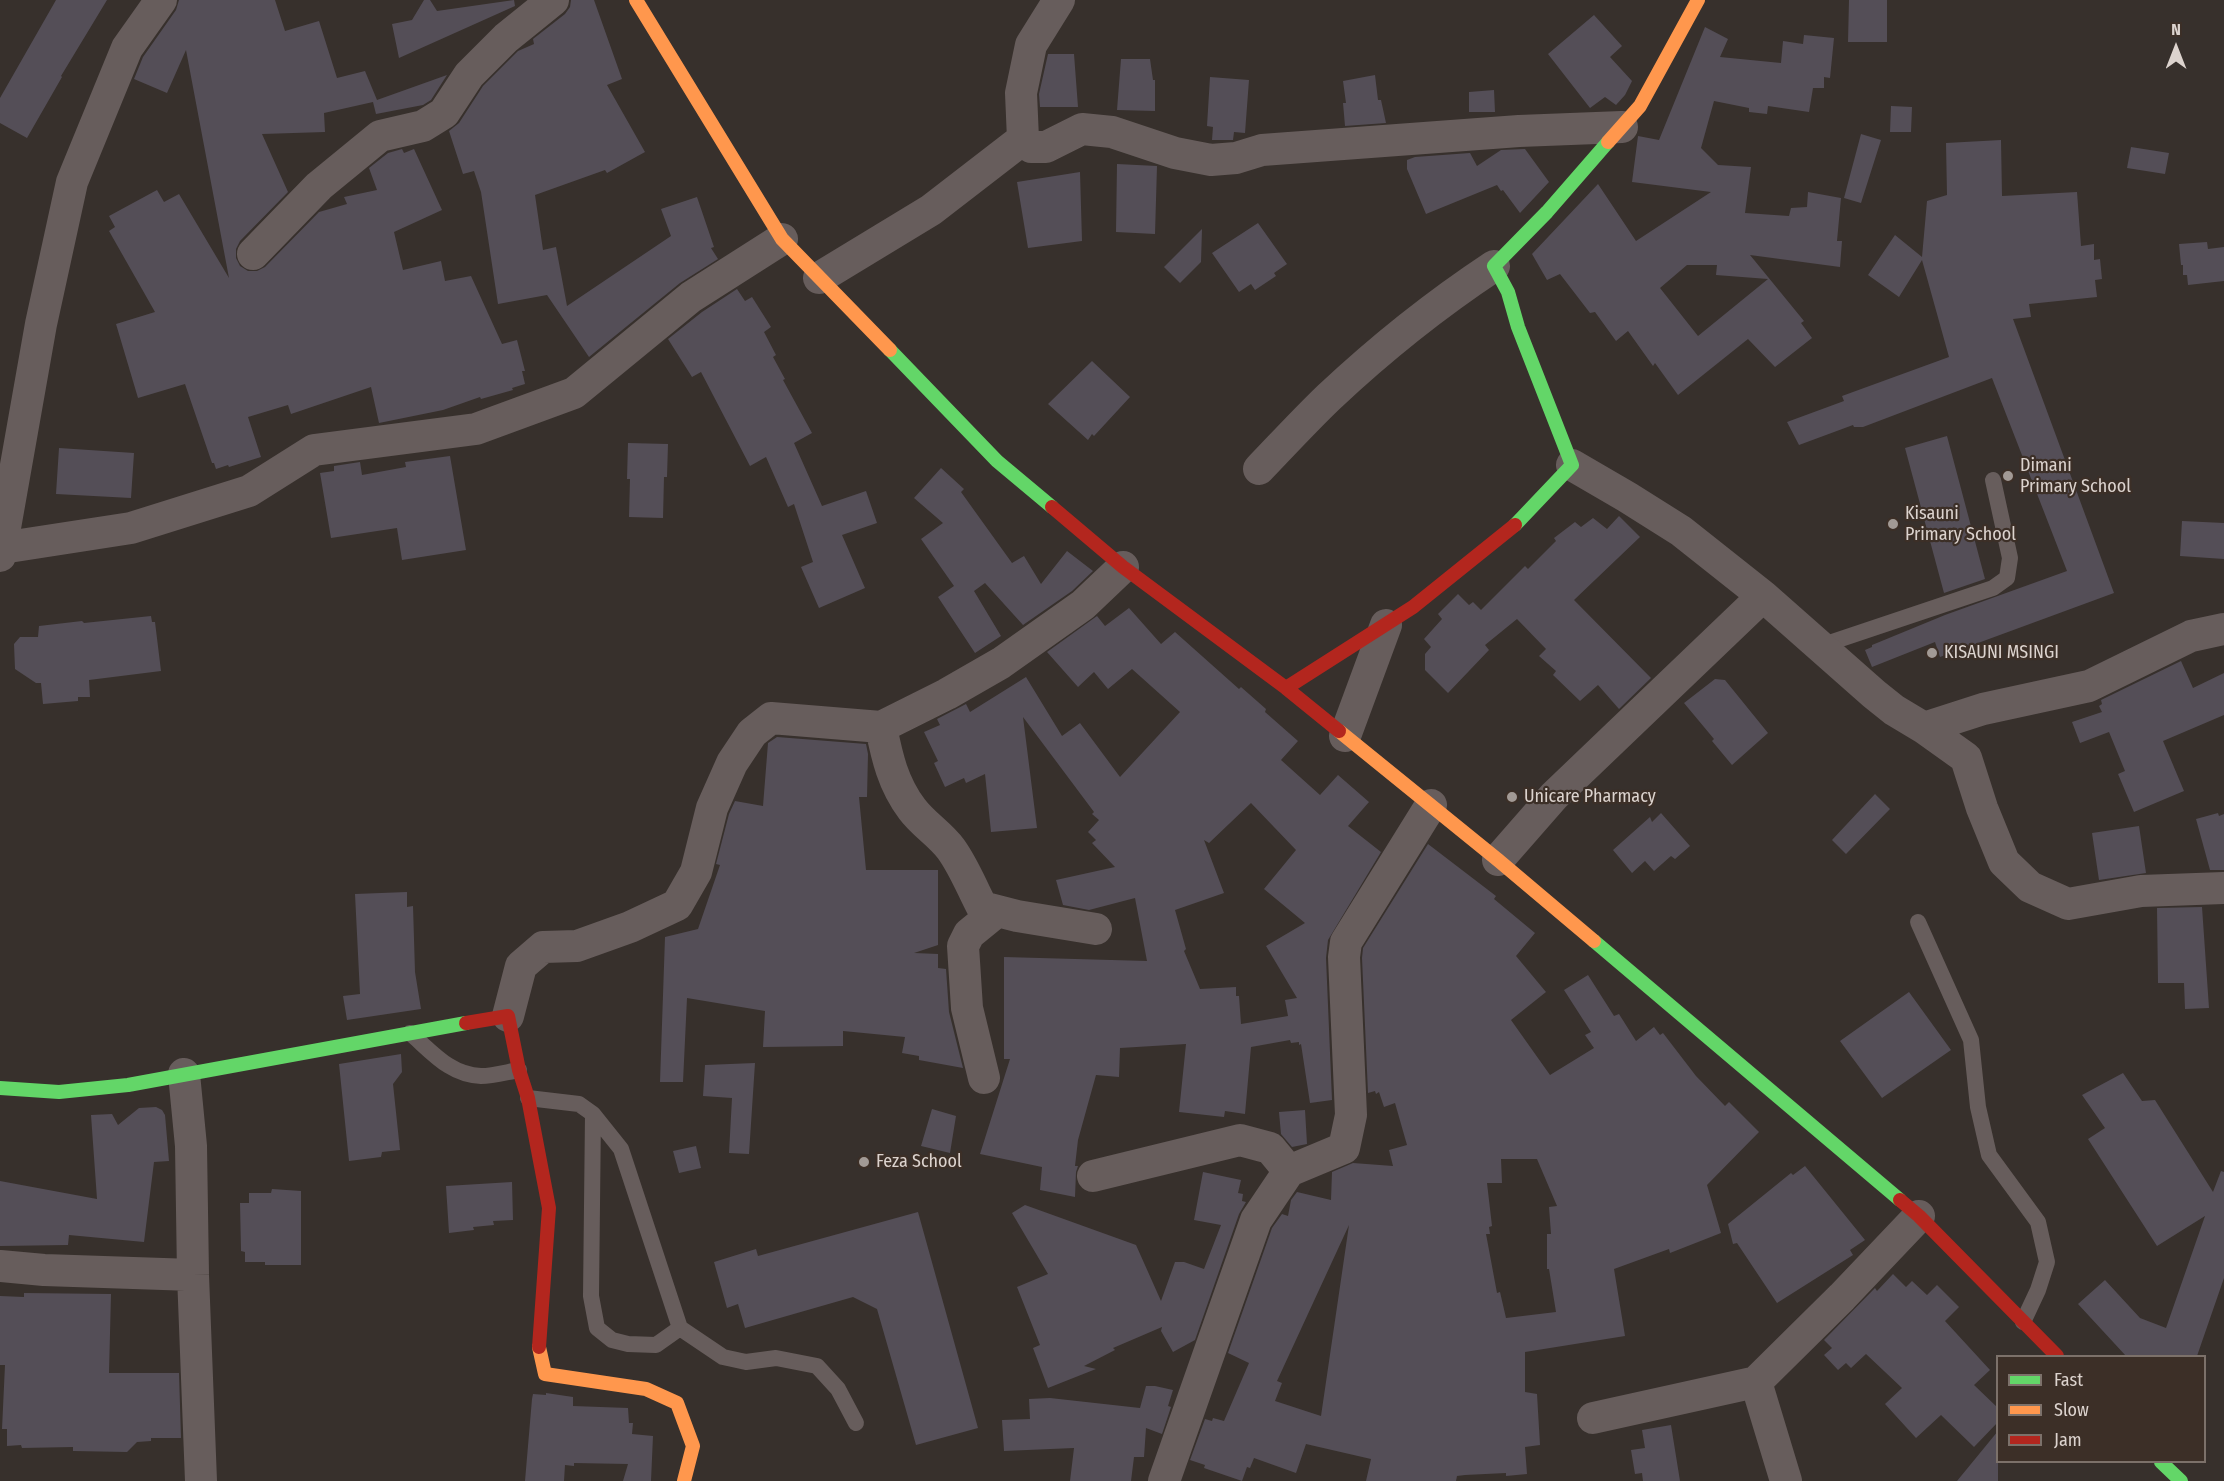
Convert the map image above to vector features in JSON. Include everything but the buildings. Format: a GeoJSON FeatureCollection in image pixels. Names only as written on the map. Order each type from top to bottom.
{"type":"FeatureCollection","features":[{"type":"Feature","properties":{"kind":"main road"},"geometry":{"type":"LineString","coordinates":[[636,0],[782,239],[996,461],[1123,567],[1286,688],[1498,860],[1919,1216],[2056,1355]]}},
{"type":"Feature","properties":{"kind":"main road"},"geometry":{"type":"LineString","coordinates":[[1286,688],[1413,607],[1517,523],[1572,465],[1518,327],[1508,292],[1494,266],[1547,212],[1640,106],[1698,0]]}},
{"type":"Feature","properties":{"kind":"main road"},"geometry":{"type":"LineString","coordinates":[[0,1088],[59,1092],[128,1085],[508,1016],[519,1070],[528,1098],[549,1208],[538,1346],[546,1374],[646,1389],[677,1402],[693,1446],[684,1481]]}},
{"type":"Feature","properties":{"kind":"main road"},"geometry":{"type":"LineString","coordinates":[[2163,1463],[2181,1481]]}},
{"type":"Feature","properties":{"kind":"street"},"geometry":{"type":"LineString","coordinates":[[161,0],[127,48],[72,182],[41,324],[1,552],[132,528],[249,491],[314,450],[476,429],[574,393],[691,297],[782,239]]}},
{"type":"Feature","properties":{"kind":"street"},"geometry":{"type":"LineString","coordinates":[[253,254],[319,186],[380,136],[423,126],[444,113],[469,75],[506,38],[553,0]]}},
{"type":"Feature","properties":{"kind":"street"},"geometry":{"type":"LineString","coordinates":[[1059,0],[1031,45],[1021,93],[1023,139],[1031,147],[1047,147],[1082,129],[1112,132],[1175,153],[1211,160],[1236,158],[1262,150],[1519,131],[1622,127]]}},
{"type":"Feature","properties":{"kind":"street"},"geometry":{"type":"LineString","coordinates":[[819,278],[931,210],[1023,139]]}},
{"type":"Feature","properties":{"kind":"street"},"geometry":{"type":"LineString","coordinates":[[1259,470],[1329,397],[1414,325],[1494,266]]}},
{"type":"Feature","properties":{"kind":"street"},"geometry":{"type":"LineString","coordinates":[[1572,465],[1681,531],[1763,596],[1894,710],[1966,758],[1982,808],[2004,862],[2030,887],[2068,904],[2141,891],[2224,888]]}},
{"type":"Feature","properties":{"kind":"street"},"geometry":{"type":"LineString","coordinates":[[508,1016],[521,966],[543,947],[577,946],[630,927],[677,904],[696,872],[712,808],[732,763],[752,733],[771,718],[881,727],[947,694],[1001,663],[1083,605],[1123,567]]}},
{"type":"Feature","properties":{"kind":"street"},"geometry":{"type":"LineString","coordinates":[[1498,860],[1554,796],[1763,596]]}},
{"type":"Feature","properties":{"kind":"street"},"geometry":{"type":"LineString","coordinates":[[1345,736],[1386,625]]}},
{"type":"Feature","properties":{"kind":"street"},"geometry":{"type":"LineString","coordinates":[[1924,728],[1983,709],[2089,686],[2191,636],[2224,629]]}},
{"type":"Feature","properties":{"kind":"street"},"geometry":{"type":"LineString","coordinates":[[881,727],[887,758],[896,786],[913,810],[950,848],[982,907],[996,912],[1096,929]]}},
{"type":"Feature","properties":{"kind":"street"},"geometry":{"type":"LineString","coordinates":[[1164,1481],[1256,1220],[1289,1171],[1344,1148],[1351,1115],[1344,957],[1346,942],[1431,805]]}},
{"type":"Feature","properties":{"kind":"street"},"geometry":{"type":"LineString","coordinates":[[984,1078],[967,1008],[963,946],[969,934],[996,912]]}},
{"type":"Feature","properties":{"kind":"street"},"geometry":{"type":"LineString","coordinates":[[184,1074],[191,1146],[193,1275],[201,1481]]}},
{"type":"Feature","properties":{"kind":"street"},"geometry":{"type":"LineString","coordinates":[[1093,1176],[1240,1140],[1270,1148],[1289,1171]]}},
{"type":"Feature","properties":{"kind":"street"},"geometry":{"type":"LineString","coordinates":[[1593,1418],[1756,1382],[1842,1297],[1919,1216]]}},
{"type":"Feature","properties":{"kind":"street"},"geometry":{"type":"LineString","coordinates":[[0,1266],[44,1270],[193,1275]]}},
{"type":"Feature","properties":{"kind":"street"},"geometry":{"type":"LineString","coordinates":[[1756,1382],[1786,1481]]}},
{"type":"Feature","properties":{"kind":"lane"},"geometry":{"type":"LineString","coordinates":[[1820,646],[1993,588],[2007,578],[2010,558],[1993,480]]}},
{"type":"Feature","properties":{"kind":"lane"},"geometry":{"type":"LineString","coordinates":[[1918,922],[1971,1040],[1978,1107],[1989,1155],[2038,1222],[2047,1262],[2038,1290],[2023,1322]]}},
{"type":"Feature","properties":{"kind":"lane"},"geometry":{"type":"LineString","coordinates":[[410,1032],[450,1068],[462,1073],[483,1076],[519,1070]]}},
{"type":"Feature","properties":{"kind":"lane"},"geometry":{"type":"LineString","coordinates":[[528,1098],[579,1104],[593,1114],[621,1149],[680,1328],[723,1358],[746,1362],[776,1358],[817,1366],[838,1389],[856,1424]]}},
{"type":"Feature","properties":{"kind":"lane"},"geometry":{"type":"LineString","coordinates":[[593,1114],[591,1296],[597,1328],[612,1340],[628,1344],[656,1345],[680,1328]]}},
{"type":"Feature","properties":{"kind":"traffic: fast"},"geometry":{"type":"LineString","coordinates":[[1515,525],[1572,465],[1518,327],[1508,292],[1494,266],[1547,212],[1608,142]]}},
{"type":"Feature","properties":{"kind":"traffic: fast"},"geometry":{"type":"LineString","coordinates":[[890,350],[997,461],[1052,507]]}},
{"type":"Feature","properties":{"kind":"traffic: fast"},"geometry":{"type":"LineString","coordinates":[[1594,941],[1900,1200]]}},
{"type":"Feature","properties":{"kind":"traffic: fast"},"geometry":{"type":"LineString","coordinates":[[0,1088],[59,1092],[128,1085],[466,1023]]}},
{"type":"Feature","properties":{"kind":"traffic: fast"},"geometry":{"type":"LineString","coordinates":[[2162,1463],[2181,1481]]}},
{"type":"Feature","properties":{"kind":"traffic: slow"},"geometry":{"type":"LineString","coordinates":[[636,0],[782,239],[890,350]]}},
{"type":"Feature","properties":{"kind":"traffic: slow"},"geometry":{"type":"LineString","coordinates":[[1608,142],[1640,106],[1698,0]]}},
{"type":"Feature","properties":{"kind":"traffic: slow"},"geometry":{"type":"LineString","coordinates":[[1339,731],[1594,941]]}},
{"type":"Feature","properties":{"kind":"traffic: slow"},"geometry":{"type":"LineString","coordinates":[[539,1347],[545,1374],[646,1389],[677,1403],[693,1446],[684,1481]]}},
{"type":"Feature","properties":{"kind":"traffic: jam"},"geometry":{"type":"LineString","coordinates":[[1052,507],[1123,567],[1286,688],[1339,731]]}},
{"type":"Feature","properties":{"kind":"traffic: jam"},"geometry":{"type":"LineString","coordinates":[[1286,688],[1413,607],[1515,525]]}},
{"type":"Feature","properties":{"kind":"traffic: jam"},"geometry":{"type":"LineString","coordinates":[[466,1023],[508,1016],[519,1070],[528,1098],[549,1208],[539,1347]]}},
{"type":"Feature","properties":{"kind":"traffic: jam"},"geometry":{"type":"LineString","coordinates":[[1900,1200],[1919,1216],[2056,1355]]}},
{"type":"Feature","properties":{"kind":"place","name":"Dimani Primary School"},"geometry":{"type":"Point","coordinates":[2008,476]}},
{"type":"Feature","properties":{"kind":"place","name":"Kisauni Primary School"},"geometry":{"type":"Point","coordinates":[1893,524]}},
{"type":"Feature","properties":{"kind":"place","name":"KISAUNI MSINGI"},"geometry":{"type":"Point","coordinates":[1932,653]}},
{"type":"Feature","properties":{"kind":"place","name":"Unicare Pharmacy"},"geometry":{"type":"Point","coordinates":[1512,797]}},
{"type":"Feature","properties":{"kind":"place","name":"Feza School"},"geometry":{"type":"Point","coordinates":[864,1162]}}]}
